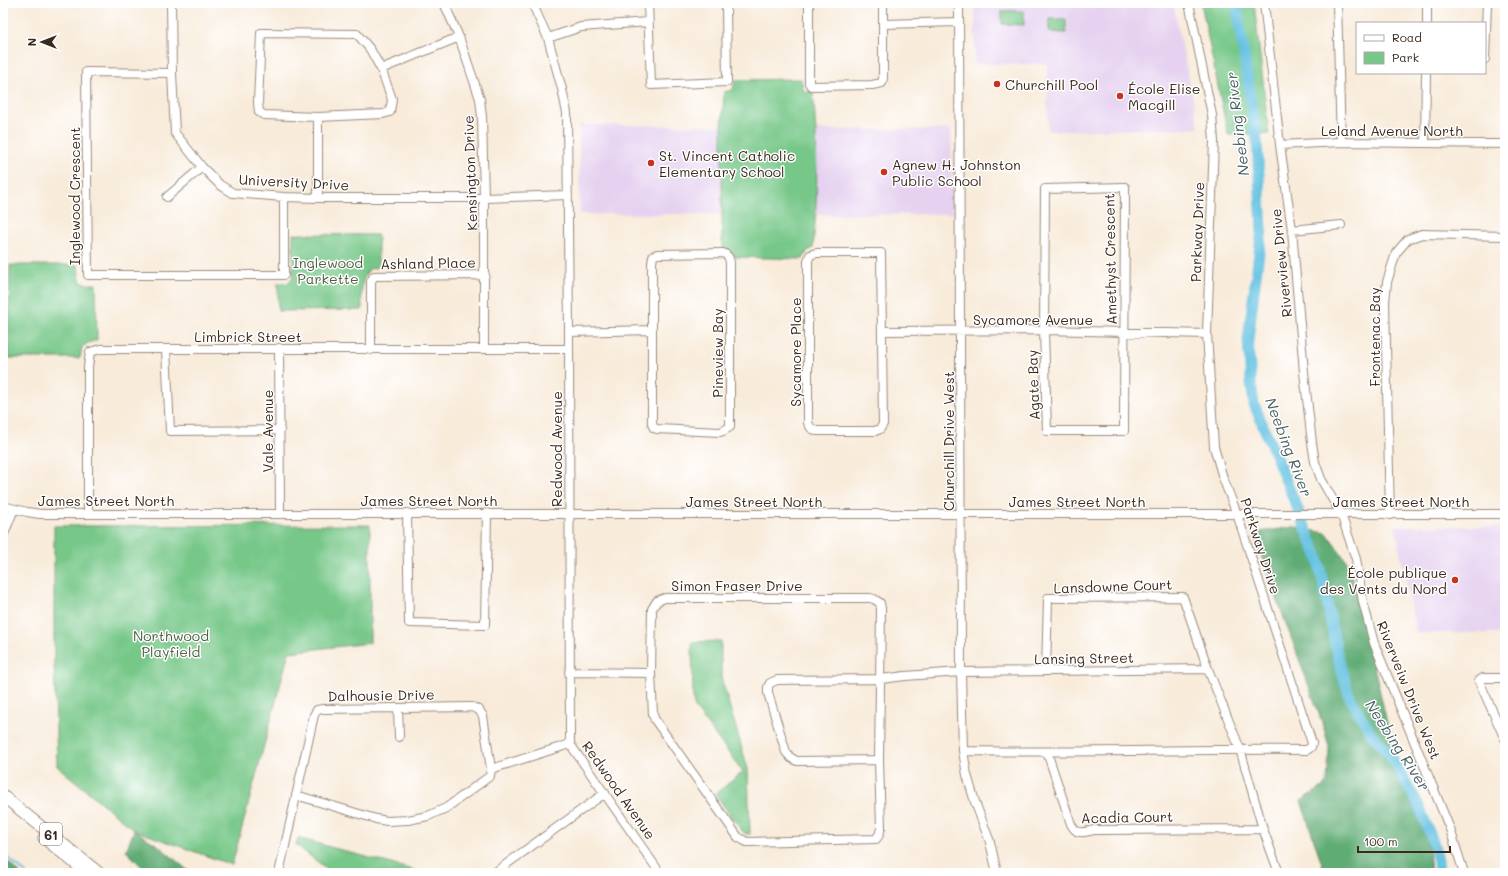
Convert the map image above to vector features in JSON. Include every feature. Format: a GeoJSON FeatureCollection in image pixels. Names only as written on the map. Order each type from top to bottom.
{"type":"FeatureCollection","features":[{"type":"Feature","properties":{"kind":"highway","name":"61"},"geometry":{"type":"LineString","coordinates":[[3,796],[99,873]]}},
{"type":"Feature","properties":{"kind":"highway","name":"61"},"geometry":{"type":"LineString","coordinates":[[3,805],[87,873]]}},
{"type":"Feature","properties":{"kind":"street","name":"University Drive"},"geometry":{"type":"LineString","coordinates":[[172,3],[172,73],[175,132],[202,167],[220,185],[233,193],[318,198],[484,198],[568,195]]}},
{"type":"Feature","properties":{"kind":"street","name":"Kensington Drive"},"geometry":{"type":"LineString","coordinates":[[444,3],[459,37],[480,98],[482,117],[484,198],[484,349]]}},
{"type":"Feature","properties":{"kind":"street","name":"Redwood Avenue"},"geometry":{"type":"LineString","coordinates":[[532,3],[548,38],[567,113],[570,744],[660,873]]}},
{"type":"Feature","properties":{"kind":"street"},"geometry":{"type":"LineString","coordinates":[[648,3],[651,85],[727,82],[726,3]]}},
{"type":"Feature","properties":{"kind":"street"},"geometry":{"type":"LineString","coordinates":[[809,3],[809,83],[811,86],[872,85],[882,83],[884,78],[883,3]]}},
{"type":"Feature","properties":{"kind":"street","name":"Churchill Drive West"},"geometry":{"type":"LineString","coordinates":[[960,3],[961,672],[963,751],[967,776],[990,842],[997,873]]}},
{"type":"Feature","properties":{"kind":"street","name":"Parkway Drive"},"geometry":{"type":"LineString","coordinates":[[963,751],[1047,752],[1240,749],[1307,750],[1311,747],[1312,743],[1214,447],[1207,334],[1214,141],[1212,115],[1189,3]]}},
{"type":"Feature","properties":{"kind":"street","name":"Riverview Drive"},"geometry":{"type":"LineString","coordinates":[[1264,3],[1280,145],[1292,230],[1312,443],[1321,479],[1341,514]]}},
{"type":"Feature","properties":{"kind":"street"},"geometry":{"type":"LineString","coordinates":[[1337,3],[1341,142]]}},
{"type":"Feature","properties":{"kind":"street"},"geometry":{"type":"LineString","coordinates":[[1427,3],[1427,22]]}},
{"type":"Feature","properties":{"kind":"street"},"geometry":{"type":"LineString","coordinates":[[1486,31],[1487,3]]}},
{"type":"Feature","properties":{"kind":"street"},"geometry":{"type":"LineString","coordinates":[[548,38],[581,27],[648,22]]}},
{"type":"Feature","properties":{"kind":"street"},"geometry":{"type":"LineString","coordinates":[[883,24],[959,22]]}},
{"type":"Feature","properties":{"kind":"street"},"geometry":{"type":"LineString","coordinates":[[261,33],[357,34],[370,49],[381,69],[392,99],[390,112],[383,114],[318,117],[264,115],[259,112],[258,103],[261,33]]}},
{"type":"Feature","properties":{"kind":"street"},"geometry":{"type":"LineString","coordinates":[[381,69],[459,37]]}},
{"type":"Feature","properties":{"kind":"street","name":"Inglewood Crescent"},"geometry":{"type":"LineString","coordinates":[[172,73],[86,72],[88,275],[284,275],[284,197]]}},
{"type":"Feature","properties":{"kind":"street"},"geometry":{"type":"LineString","coordinates":[[1425,142],[1426,74]]}},
{"type":"Feature","properties":{"kind":"street"},"geometry":{"type":"LineString","coordinates":[[318,117],[318,198]]}},
{"type":"Feature","properties":{"kind":"street","name":"Leland Avenue North"},"geometry":{"type":"LineString","coordinates":[[1280,145],[1341,142],[1505,144]]}},
{"type":"Feature","properties":{"kind":"street"},"geometry":{"type":"LineString","coordinates":[[168,197],[202,167]]}},
{"type":"Feature","properties":{"kind":"street","name":"Amethyst Crescent"},"geometry":{"type":"LineString","coordinates":[[1044,330],[1045,188],[1125,187],[1124,333]]}},
{"type":"Feature","properties":{"kind":"street"},"geometry":{"type":"LineString","coordinates":[[1292,230],[1341,225]]}},
{"type":"Feature","properties":{"kind":"street","name":"Frontenac Bay"},"geometry":{"type":"LineString","coordinates":[[1390,514],[1385,302],[1387,282],[1396,253],[1408,239],[1422,234],[1505,236]]}},
{"type":"Feature","properties":{"kind":"street","name":"Sycamore Place"},"geometry":{"type":"LineString","coordinates":[[816,253],[881,253],[883,331],[883,424],[880,429],[875,431],[816,431],[811,428],[808,424],[808,261],[810,255],[816,253]]}},
{"type":"Feature","properties":{"kind":"street","name":"Pineview Bay"},"geometry":{"type":"LineString","coordinates":[[657,254],[727,254],[730,262],[730,427],[720,432],[654,428],[652,424],[652,330],[653,256],[657,254]]}},
{"type":"Feature","properties":{"kind":"street","name":"Ashland Place"},"geometry":{"type":"LineString","coordinates":[[371,350],[371,282],[374,276],[485,275]]}},
{"type":"Feature","properties":{"kind":"street"},"geometry":{"type":"LineString","coordinates":[[569,332],[652,330]]}},
{"type":"Feature","properties":{"kind":"street","name":"Sycamore Avenue"},"geometry":{"type":"LineString","coordinates":[[883,331],[1044,330],[1207,334]]}},
{"type":"Feature","properties":{"kind":"street","name":"Agate Bay"},"geometry":{"type":"LineString","coordinates":[[1044,330],[1047,431],[1124,431],[1124,333]]}},
{"type":"Feature","properties":{"kind":"street","name":"Limbrick Street"},"geometry":{"type":"LineString","coordinates":[[88,514],[88,367],[90,352],[101,348],[279,348],[371,350],[569,349]]}},
{"type":"Feature","properties":{"kind":"street","name":"Vale Avenue"},"geometry":{"type":"LineString","coordinates":[[279,348],[280,514]]}},
{"type":"Feature","properties":{"kind":"street"},"geometry":{"type":"LineString","coordinates":[[166,349],[170,431],[280,430]]}},
{"type":"Feature","properties":{"kind":"street","name":"James Street North"},"geometry":{"type":"LineString","coordinates":[[3,506],[40,514],[1505,514]]}},
{"type":"Feature","properties":{"kind":"street"},"geometry":{"type":"LineString","coordinates":[[3,536],[14,509]]}},
{"type":"Feature","properties":{"kind":"street"},"geometry":{"type":"LineString","coordinates":[[407,513],[409,623],[485,625],[487,513]]}},
{"type":"Feature","properties":{"kind":"street","name":"Riverveiw Drive West"},"geometry":{"type":"LineString","coordinates":[[1341,514],[1356,559],[1363,602],[1374,643],[1447,821],[1464,873]]}},
{"type":"Feature","properties":{"kind":"street","name":"Lansdowne Court"},"geometry":{"type":"LineString","coordinates":[[1046,671],[1048,598],[1183,597],[1208,669],[1240,749],[1263,829],[1279,873]]}},
{"type":"Feature","properties":{"kind":"street","name":"Simon Fraser Drive"},"geometry":{"type":"LineString","coordinates":[[870,598],[877,601],[881,607],[879,760],[881,828],[879,835],[876,839],[762,842],[743,840],[738,837],[655,720],[652,708],[651,673],[652,609],[654,603],[659,599],[870,598]]}},
{"type":"Feature","properties":{"kind":"street","name":"Lansing Street"},"geometry":{"type":"LineString","coordinates":[[879,760],[797,761],[791,758],[786,752],[768,693],[770,683],[777,680],[880,680],[905,676],[961,672],[1208,669]]}},
{"type":"Feature","properties":{"kind":"street"},"geometry":{"type":"LineString","coordinates":[[569,672],[651,673]]}},
{"type":"Feature","properties":{"kind":"street"},"geometry":{"type":"LineString","coordinates":[[1505,678],[1483,678],[1479,681],[1505,739]]}},
{"type":"Feature","properties":{"kind":"street","name":"Dalhousie Drive"},"geometry":{"type":"LineString","coordinates":[[279,873],[314,715],[317,710],[472,707],[480,710],[483,716],[491,769]]}},
{"type":"Feature","properties":{"kind":"street"},"geometry":{"type":"LineString","coordinates":[[398,708],[399,737]]}},
{"type":"Feature","properties":{"kind":"street"},"geometry":{"type":"LineString","coordinates":[[296,795],[376,819],[392,821],[408,820],[428,816],[446,808],[488,779],[491,769],[570,744]]}},
{"type":"Feature","properties":{"kind":"street","name":"Acadia Court"},"geometry":{"type":"LineString","coordinates":[[1047,752],[1071,824],[1074,830],[1079,832],[1094,830],[1263,829]]}},
{"type":"Feature","properties":{"kind":"street"},"geometry":{"type":"LineString","coordinates":[[494,873],[605,793]]}},
{"type":"Feature","properties":{"kind":"shaded area","name":"École Elise Macgill"},"geometry":{"type":"Polygon","coordinates":[[[975,3],[1173,3],[1199,128],[1048,131],[1047,64],[975,64],[975,3]]]}},
{"type":"Feature","properties":{"kind":"shaded area","name":"St. Vincent Catholic Elementary School"},"geometry":{"type":"Polygon","coordinates":[[[579,125],[722,126],[722,214],[580,214],[579,125]]]}},
{"type":"Feature","properties":{"kind":"shaded area","name":"Agnew H. Johnston Public School"},"geometry":{"type":"Polygon","coordinates":[[[951,129],[952,214],[816,215],[816,130],[951,129]]]}},
{"type":"Feature","properties":{"kind":"shaded area","name":"École publique des Vents du Nord"},"geometry":{"type":"Polygon","coordinates":[[[1395,525],[1505,527],[1505,633],[1416,633],[1395,525]]]}},
{"type":"Feature","properties":{"kind":"green space"},"geometry":{"type":"Polygon","coordinates":[[[1201,3],[1254,3],[1269,134],[1228,135],[1201,3]]]}},
{"type":"Feature","properties":{"kind":"green space"},"geometry":{"type":"Polygon","coordinates":[[[1002,11],[1024,11],[1024,25],[1002,24],[1002,11]]]}},
{"type":"Feature","properties":{"kind":"green space"},"geometry":{"type":"Polygon","coordinates":[[[1049,19],[1066,19],[1066,33],[1049,32],[1049,19]]]}},
{"type":"Feature","properties":{"kind":"green space"},"geometry":{"type":"Polygon","coordinates":[[[801,79],[804,92],[813,92],[815,112],[817,190],[813,248],[808,250],[803,259],[734,257],[730,251],[722,249],[722,126],[724,92],[733,90],[735,80],[801,79]]]}},
{"type":"Feature","properties":{"kind":"green space","name":"Inglewood Parkette"},"geometry":{"type":"Polygon","coordinates":[[[293,234],[378,235],[378,267],[369,269],[362,284],[362,310],[278,311],[278,283],[288,283],[293,275],[293,234]]]}},
{"type":"Feature","properties":{"kind":"green space"},"geometry":{"type":"Polygon","coordinates":[[[10,265],[78,265],[81,282],[96,284],[97,340],[82,347],[80,358],[8,358],[10,265]]]}},
{"type":"Feature","properties":{"kind":"green space","name":"Northwood Playfield"},"geometry":{"type":"Polygon","coordinates":[[[370,525],[370,643],[289,652],[232,865],[134,830],[57,766],[54,658],[54,526],[370,525]]]}},
{"type":"Feature","properties":{"kind":"green space"},"geometry":{"type":"Polygon","coordinates":[[[1293,527],[1327,533],[1347,562],[1360,604],[1398,771],[1428,841],[1431,873],[1325,873],[1301,801],[1327,784],[1329,747],[1323,725],[1253,533],[1293,527]]]}},
{"type":"Feature","properties":{"kind":"green space"},"geometry":{"type":"Polygon","coordinates":[[[721,641],[721,677],[748,769],[750,834],[746,834],[741,830],[715,794],[743,772],[695,708],[693,701],[692,642],[721,641]]]}},
{"type":"Feature","properties":{"kind":"green space"},"geometry":{"type":"Polygon","coordinates":[[[134,830],[159,846],[191,873],[148,873],[126,851],[134,830]]]}},
{"type":"Feature","properties":{"kind":"green space"},"geometry":{"type":"Polygon","coordinates":[[[298,838],[424,873],[332,873],[296,845],[298,838]]]}},
{"type":"Feature","properties":{"kind":"green space"},"geometry":{"type":"Polygon","coordinates":[[[3,858],[20,873],[3,873],[3,858]]]}},
{"type":"Feature","properties":{"kind":"waterway","name":"Neebing River"},"geometry":{"type":"LineString","coordinates":[[1236,3],[1257,140],[1262,229],[1248,340],[1254,404],[1318,558],[1338,658],[1350,698],[1371,733],[1389,753],[1418,804],[1432,839],[1438,860],[1439,873]]}},
{"type":"Feature","properties":{"kind":"waterway"},"geometry":{"type":"LineString","coordinates":[[3,854],[26,873]]}},
{"type":"Feature","properties":{"kind":"place","name":"Churchill Pool"},"geometry":{"type":"Point","coordinates":[997,84]}},
{"type":"Feature","properties":{"kind":"place","name":"École Elise Macgill"},"geometry":{"type":"Point","coordinates":[1120,96]}},
{"type":"Feature","properties":{"kind":"place","name":"St. Vincent Catholic Elementary School"},"geometry":{"type":"Point","coordinates":[651,163]}},
{"type":"Feature","properties":{"kind":"place","name":"Agnew H. Johnston Public School"},"geometry":{"type":"Point","coordinates":[884,172]}},
{"type":"Feature","properties":{"kind":"place","name":"École publique des Vents du Nord"},"geometry":{"type":"Point","coordinates":[1455,580]}}]}
